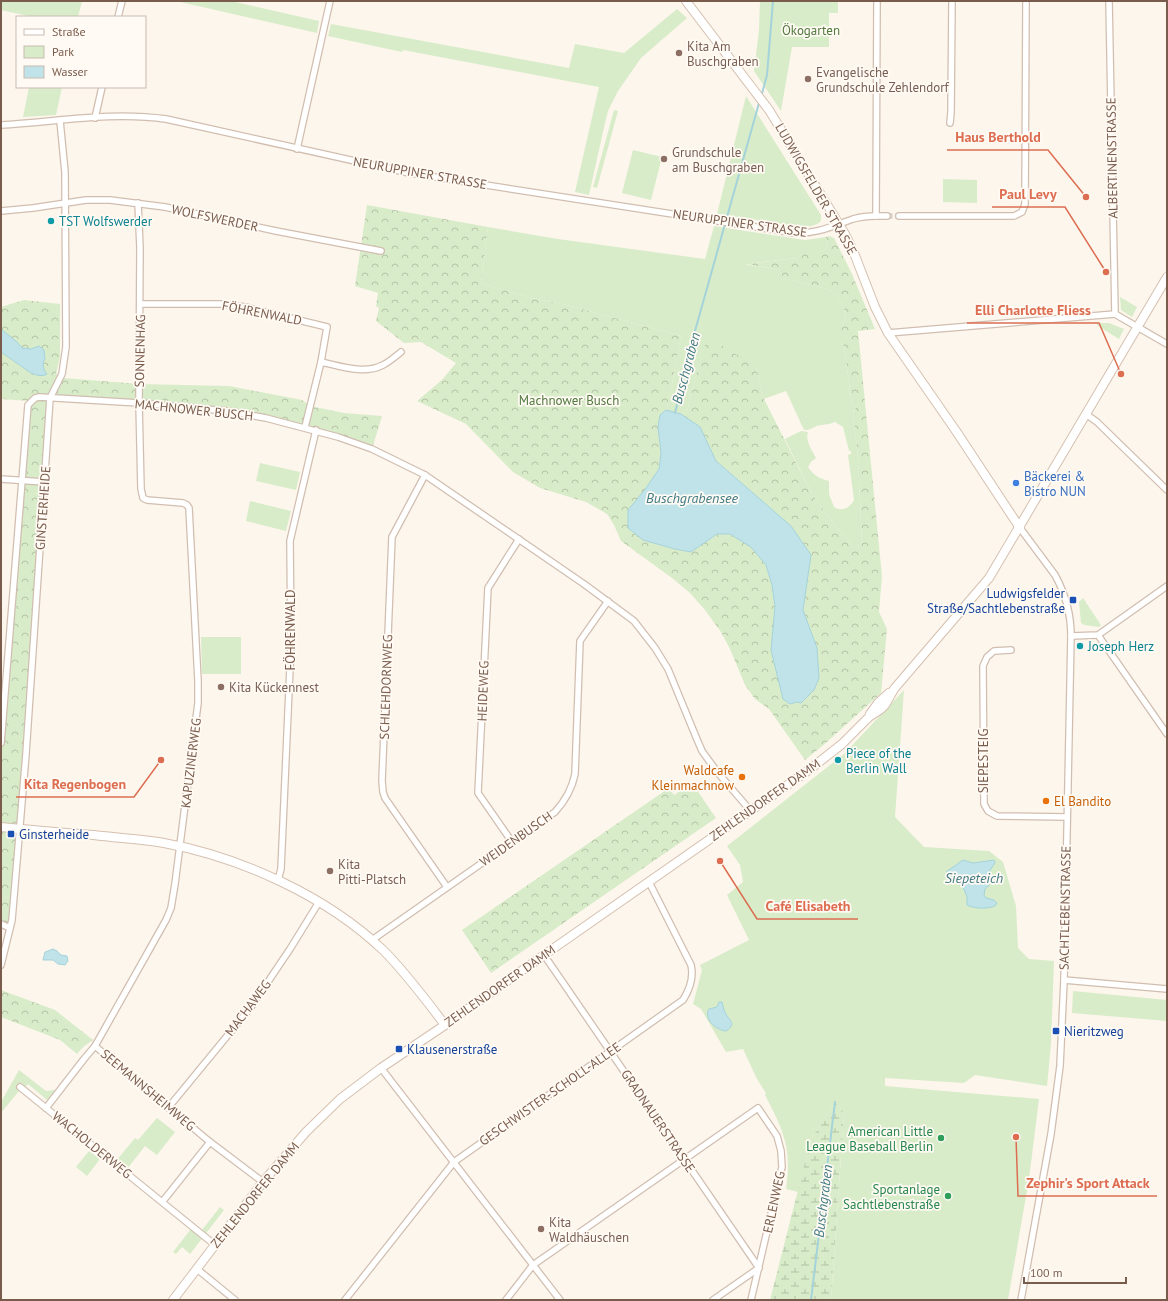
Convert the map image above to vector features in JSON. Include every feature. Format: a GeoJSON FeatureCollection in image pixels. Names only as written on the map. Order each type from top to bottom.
{"type":"FeatureCollection","features":[{"type":"Feature","properties":{"kind":"main road","name":"LUDWIGSFELDER STRASSE"},"geometry":{"type":"LineString","coordinates":[[686,1],[769,110],[839,225],[854,253],[875,307],[888,333],[956,431],[1020,528]]}},
{"type":"Feature","properties":{"kind":"main road","name":"ZEHLENDORFER DAMM"},"geometry":{"type":"LineString","coordinates":[[173,1300],[263,1182],[306,1132],[340,1099],[380,1068],[445,1025],[823,760],[842,744],[869,717],[990,578],[1167,277]]}},
{"type":"Feature","properties":{"kind":"main road"},"geometry":{"type":"LineString","coordinates":[[1,827],[133,839],[180,847],[231,862],[278,880],[319,902],[372,940],[396,963],[445,1025]]}},
{"type":"Feature","properties":{"kind":"street"},"geometry":{"type":"LineString","coordinates":[[118,16],[122,1]]}},
{"type":"Feature","properties":{"kind":"street"},"geometry":{"type":"LineString","coordinates":[[297,149],[330,1]]}},
{"type":"Feature","properties":{"kind":"street"},"geometry":{"type":"LineString","coordinates":[[876,1],[876,216]]}},
{"type":"Feature","properties":{"kind":"street"},"geometry":{"type":"LineString","coordinates":[[950,123],[952,1]]}},
{"type":"Feature","properties":{"kind":"street"},"geometry":{"type":"LineString","coordinates":[[899,216],[1014,216],[1022,212],[1025,204],[1026,1]]}},
{"type":"Feature","properties":{"kind":"street","name":"ALBERTINENSTRASSE"},"geometry":{"type":"LineString","coordinates":[[1109,1],[1114,314]]}},
{"type":"Feature","properties":{"kind":"street"},"geometry":{"type":"LineString","coordinates":[[95,118],[102,88]]}},
{"type":"Feature","properties":{"kind":"street","name":"NEURUPPINER STRASSE"},"geometry":{"type":"LineString","coordinates":[[1,125],[144,116],[166,119],[409,173],[802,233],[826,230],[854,219],[887,216]]}},
{"type":"Feature","properties":{"kind":"street","name":"GINSTERHEIDE"},"geometry":{"type":"LineString","coordinates":[[1,964],[10,928],[26,754],[50,398],[62,374],[66,347],[65,172],[60,121]]}},
{"type":"Feature","properties":{"kind":"street","name":"WOLFSWERDER"},"geometry":{"type":"LineString","coordinates":[[1,211],[86,200],[110,200],[165,207],[276,231],[381,251]]}},
{"type":"Feature","properties":{"kind":"street","name":"SONNENHAG"},"geometry":{"type":"LineString","coordinates":[[138,203],[140,304],[139,403],[141,489],[143,498]]}},
{"type":"Feature","properties":{"kind":"street","name":"FÖHRENWALD"},"geometry":{"type":"LineString","coordinates":[[140,304],[221,304],[245,307],[327,327],[321,362],[305,427]]}},
{"type":"Feature","properties":{"kind":"street"},"geometry":{"type":"LineString","coordinates":[[888,333],[1114,314],[1167,344]]}},
{"type":"Feature","properties":{"kind":"street"},"geometry":{"type":"LineString","coordinates":[[321,362],[351,369],[366,370],[382,366],[401,352]]}},
{"type":"Feature","properties":{"kind":"street","name":"GINSTERHEIDE"},"geometry":{"type":"LineString","coordinates":[[1,743],[28,405],[35,398],[50,398]]}},
{"type":"Feature","properties":{"kind":"street","name":"MACHNOWER BUSCH"},"geometry":{"type":"LineString","coordinates":[[50,398],[139,403],[226,411],[266,418],[316,430],[372,450],[425,475],[608,601],[634,621],[655,648],[668,669],[702,751],[718,773],[750,810]]}},
{"type":"Feature","properties":{"kind":"street"},"geometry":{"type":"LineString","coordinates":[[1086,414],[1097,422],[1167,490]]}},
{"type":"Feature","properties":{"kind":"street","name":"FÖHRENWALD"},"geometry":{"type":"LineString","coordinates":[[278,880],[281,869],[289,704],[291,645],[290,541],[316,430]]}},
{"type":"Feature","properties":{"kind":"street","name":"SCHLEHDORNWEG"},"geometry":{"type":"LineString","coordinates":[[425,475],[392,537],[382,781],[385,798],[447,887]]}},
{"type":"Feature","properties":{"kind":"street"},"geometry":{"type":"LineString","coordinates":[[1,479],[44,482]]}},
{"type":"Feature","properties":{"kind":"street","name":"KAPUZINERWEG"},"geometry":{"type":"LineString","coordinates":[[95,1046],[166,920],[174,894],[198,703],[189,508],[183,503],[147,500],[143,498]]}},
{"type":"Feature","properties":{"kind":"street","name":"SACHTLEBENSTRASSE"},"geometry":{"type":"LineString","coordinates":[[1020,528],[1056,575],[1069,609],[1071,636],[1064,980],[1060,1066],[1051,1134],[1021,1300]]}},
{"type":"Feature","properties":{"kind":"street","name":"HEIDEWEG"},"geometry":{"type":"LineString","coordinates":[[512,842],[478,793],[488,588],[519,539]]}},
{"type":"Feature","properties":{"kind":"street"},"geometry":{"type":"LineString","coordinates":[[1071,636],[1098,635],[1167,586]]}},
{"type":"Feature","properties":{"kind":"street","name":"WEIDENBUSCH"},"geometry":{"type":"LineString","coordinates":[[372,940],[556,812],[563,803],[570,792],[575,774],[580,641],[608,601]]}},
{"type":"Feature","properties":{"kind":"street"},"geometry":{"type":"LineString","coordinates":[[1098,635],[1167,734]]}},
{"type":"Feature","properties":{"kind":"street","name":"SIEPESTEIG"},"geometry":{"type":"LineString","coordinates":[[1011,650],[994,651],[987,657],[984,664],[984,804],[988,811],[997,816],[1067,817]]}},
{"type":"Feature","properties":{"kind":"street","name":"GESCHWISTER-SCHOLL-ALLEE"},"geometry":{"type":"LineString","coordinates":[[346,1300],[454,1162],[683,1000],[688,993],[693,975],[691,965],[649,882]]}},
{"type":"Feature","properties":{"kind":"street","name":"MACHAWEG"},"geometry":{"type":"LineString","coordinates":[[168,1108],[251,1007],[290,949],[319,902]]}},
{"type":"Feature","properties":{"kind":"street"},"geometry":{"type":"LineString","coordinates":[[1,924],[10,928]]}},
{"type":"Feature","properties":{"kind":"street","name":"GRADNAUERSTRASSE"},"geometry":{"type":"LineString","coordinates":[[544,955],[759,1268]]}},
{"type":"Feature","properties":{"kind":"street"},"geometry":{"type":"LineString","coordinates":[[1064,980],[1167,989]]}},
{"type":"Feature","properties":{"kind":"street","name":"SEEMANNSHEIMWEG"},"geometry":{"type":"LineString","coordinates":[[46,1108],[95,1046],[168,1108],[263,1182]]}},
{"type":"Feature","properties":{"kind":"street"},"geometry":{"type":"LineString","coordinates":[[380,1068],[560,1300]]}},
{"type":"Feature","properties":{"kind":"street","name":"WACHOLDERWEG"},"geometry":{"type":"LineString","coordinates":[[20,1087],[163,1201],[215,1245]]}},
{"type":"Feature","properties":{"kind":"street","name":"ERLENWEG"},"geometry":{"type":"LineString","coordinates":[[685,1160],[758,1108],[777,1136],[781,1151],[782,1167],[751,1300]]}},
{"type":"Feature","properties":{"kind":"street"},"geometry":{"type":"LineString","coordinates":[[163,1201],[210,1142]]}},
{"type":"Feature","properties":{"kind":"street"},"geometry":{"type":"LineString","coordinates":[[506,1300],[533,1265],[685,1160]]}},
{"type":"Feature","properties":{"kind":"street"},"geometry":{"type":"LineString","coordinates":[[713,1300],[759,1268]]}},
{"type":"Feature","properties":{"kind":"street"},"geometry":{"type":"LineString","coordinates":[[197,1269],[235,1300]]}},
{"type":"Feature","properties":{"kind":"green space"},"geometry":{"type":"Polygon","coordinates":[[[1,1],[82,1],[78,16],[28,16],[1,10],[1,1]]]}},
{"type":"Feature","properties":{"kind":"green space"},"geometry":{"type":"Polygon","coordinates":[[[176,1],[231,1],[319,21],[317,33],[176,1]]]}},
{"type":"Feature","properties":{"kind":"green space","name":"Ökogarten"},"geometry":{"type":"Polygon","coordinates":[[[760,1],[838,1],[838,13],[829,13],[829,47],[792,47],[781,111],[754,71],[759,30],[760,1]]]}},
{"type":"Feature","properties":{"kind":"green space"},"geometry":{"type":"Polygon","coordinates":[[[677,9],[687,18],[641,58],[618,91],[608,111],[589,195],[575,192],[599,87],[403,50],[402,52],[328,36],[331,24],[569,68],[575,44],[624,53],[677,9]]]}},
{"type":"Feature","properties":{"kind":"green space"},"geometry":{"type":"Polygon","coordinates":[[[29,88],[62,88],[56,115],[23,117],[29,88]]]}},
{"type":"Feature","properties":{"kind":"green space"},"geometry":{"type":"Polygon","coordinates":[[[746,96],[821,215],[821,221],[818,224],[798,226],[717,214],[746,96]]]}},
{"type":"Feature","properties":{"kind":"green space"},"geometry":{"type":"Polygon","coordinates":[[[614,110],[618,111],[597,188],[593,187],[614,110]]]}},
{"type":"Feature","properties":{"kind":"green space"},"geometry":{"type":"Polygon","coordinates":[[[633,150],[662,157],[651,200],[622,193],[633,150]]]}},
{"type":"Feature","properties":{"kind":"green space"},"geometry":{"type":"Polygon","coordinates":[[[943,179],[977,180],[977,203],[943,202],[943,179]]]}},
{"type":"Feature","properties":{"kind":"green space","name":"Machnower Busch"},"geometry":{"type":"Polygon","coordinates":[[[367,205],[488,227],[481,283],[532,298],[567,305],[681,336],[669,400],[666,410],[660,415],[658,427],[661,453],[659,469],[646,488],[643,540],[690,552],[717,534],[730,534],[751,547],[766,565],[772,586],[775,606],[774,620],[790,704],[797,702],[801,703],[814,690],[819,678],[817,648],[803,610],[811,555],[791,526],[716,461],[700,427],[681,414],[687,412],[703,347],[712,339],[756,367],[764,399],[812,494],[833,523],[854,548],[862,545],[858,457],[853,413],[856,407],[852,405],[844,346],[838,339],[838,330],[841,329],[846,319],[844,308],[836,294],[824,288],[783,278],[779,270],[742,263],[797,258],[808,251],[823,251],[827,248],[826,237],[829,236],[834,238],[852,274],[875,329],[858,331],[882,576],[879,612],[887,629],[881,693],[805,760],[769,709],[755,699],[745,685],[721,632],[705,610],[690,593],[672,578],[621,541],[607,514],[586,502],[540,488],[513,472],[466,424],[417,401],[442,380],[456,363],[421,342],[404,343],[376,321],[379,308],[376,306],[378,293],[355,286],[367,205]]]}},
{"type":"Feature","properties":{"kind":"green space"},"geometry":{"type":"Polygon","coordinates":[[[714,226],[805,240],[826,237],[827,248],[823,251],[816,251],[797,258],[745,264],[779,270],[783,278],[824,288],[836,294],[844,308],[846,319],[841,329],[838,330],[838,339],[844,346],[852,405],[856,406],[853,413],[858,457],[862,545],[854,548],[833,523],[812,494],[785,439],[801,431],[808,432],[807,439],[816,458],[808,467],[812,473],[829,481],[829,494],[834,507],[843,509],[848,507],[854,500],[848,455],[851,454],[851,451],[849,451],[843,427],[835,422],[820,425],[809,430],[804,430],[786,391],[764,399],[756,367],[703,348],[687,412],[681,414],[666,410],[681,336],[567,305],[532,298],[481,283],[488,227],[558,239],[705,259],[714,226]]]}},
{"type":"Feature","properties":{"kind":"green space"},"geometry":{"type":"Polygon","coordinates":[[[1120,297],[1137,307],[1132,317],[1121,310],[1120,297]]]}},
{"type":"Feature","properties":{"kind":"green space"},"geometry":{"type":"Polygon","coordinates":[[[24,300],[60,304],[60,357],[56,374],[63,378],[140,384],[229,386],[302,400],[310,406],[344,413],[382,416],[372,449],[338,437],[227,411],[50,398],[10,928],[1,924],[1,743],[30,401],[1,399],[1,352],[31,373],[46,374],[43,368],[42,353],[39,346],[31,349],[22,348],[1,329],[1,307],[24,300]]]}},
{"type":"Feature","properties":{"kind":"green space"},"geometry":{"type":"Polygon","coordinates":[[[1096,323],[1109,323],[1124,329],[1119,339],[1098,326],[1096,323]]]}},
{"type":"Feature","properties":{"kind":"green space"},"geometry":{"type":"Polygon","coordinates":[[[260,463],[300,472],[296,490],[256,481],[260,463]]]}},
{"type":"Feature","properties":{"kind":"green space"},"geometry":{"type":"Polygon","coordinates":[[[250,501],[291,511],[286,531],[246,521],[250,501]]]}},
{"type":"Feature","properties":{"kind":"green space"},"geometry":{"type":"Polygon","coordinates":[[[1083,598],[1101,625],[1099,627],[1084,625],[1081,623],[1079,602],[1083,598]]]}},
{"type":"Feature","properties":{"kind":"green space"},"geometry":{"type":"Polygon","coordinates":[[[201,637],[241,637],[241,674],[202,674],[201,637]]]}},
{"type":"Feature","properties":{"kind":"green space"},"geometry":{"type":"Polygon","coordinates":[[[904,690],[895,817],[924,847],[989,851],[1003,862],[1016,906],[1018,948],[1029,959],[1054,961],[1051,1044],[1047,1086],[975,1075],[964,1083],[885,1078],[885,1086],[1039,1099],[1029,1179],[1008,1300],[831,1300],[844,1113],[835,1102],[811,1139],[798,1192],[786,1189],[788,1162],[785,1140],[782,1130],[765,1095],[766,1093],[757,1079],[743,1049],[726,1052],[701,1009],[693,1004],[702,970],[700,965],[749,940],[727,895],[743,882],[740,865],[727,846],[844,754],[904,690]]]}},
{"type":"Feature","properties":{"kind":"green space"},"geometry":{"type":"Polygon","coordinates":[[[692,783],[716,818],[491,973],[462,930],[669,788],[674,795],[692,783]]]}},
{"type":"Feature","properties":{"kind":"green space"},"geometry":{"type":"Polygon","coordinates":[[[1,990],[55,1010],[93,1040],[83,1047],[77,1054],[60,1040],[1,1017],[1,990]]]}},
{"type":"Feature","properties":{"kind":"green space"},"geometry":{"type":"Polygon","coordinates":[[[1073,991],[1167,1000],[1167,1021],[1072,1013],[1073,991]]]}},
{"type":"Feature","properties":{"kind":"green space"},"geometry":{"type":"Polygon","coordinates":[[[19,1070],[46,1091],[55,1090],[47,1100],[28,1084],[25,1088],[23,1086],[1,1113],[1,1102],[19,1070]]]}},
{"type":"Feature","properties":{"kind":"green space"},"geometry":{"type":"Polygon","coordinates":[[[835,1102],[844,1113],[831,1300],[770,1300],[811,1139],[835,1102]]]}},
{"type":"Feature","properties":{"kind":"green space"},"geometry":{"type":"Polygon","coordinates":[[[157,1118],[175,1132],[157,1155],[145,1146],[127,1169],[116,1161],[135,1138],[138,1140],[157,1118]]]}},
{"type":"Feature","properties":{"kind":"green space"},"geometry":{"type":"Polygon","coordinates":[[[89,1151],[100,1159],[87,1176],[76,1167],[89,1151]]]}},
{"type":"Feature","properties":{"kind":"green space"},"geometry":{"type":"Polygon","coordinates":[[[220,1207],[224,1210],[190,1254],[182,1247],[176,1254],[173,1252],[191,1229],[198,1235],[220,1207]]]}},
{"type":"Feature","properties":{"kind":"water"},"geometry":{"type":"Polygon","coordinates":[[[1,329],[22,348],[31,349],[39,346],[44,350],[45,359],[43,366],[47,374],[41,376],[31,373],[1,352],[1,329]]]}},
{"type":"Feature","properties":{"kind":"water","name":"Buschgrabensee"},"geometry":{"type":"Polygon","coordinates":[[[666,410],[681,414],[700,427],[716,461],[791,526],[811,555],[803,610],[817,648],[819,678],[814,690],[801,703],[797,702],[790,704],[783,699],[771,650],[775,606],[772,585],[766,565],[751,547],[730,534],[717,534],[691,552],[643,540],[628,528],[628,510],[659,469],[661,453],[658,427],[660,415],[666,410]]]}},
{"type":"Feature","properties":{"kind":"water","name":"Siepeteich"},"geometry":{"type":"Polygon","coordinates":[[[963,860],[973,863],[994,860],[995,863],[990,870],[990,883],[985,889],[984,895],[986,898],[994,900],[997,903],[995,906],[981,908],[967,905],[967,897],[964,889],[946,872],[963,860]]]}},
{"type":"Feature","properties":{"kind":"water"},"geometry":{"type":"Polygon","coordinates":[[[53,949],[61,955],[67,956],[68,961],[65,965],[58,964],[53,960],[43,960],[45,952],[53,949]]]}},
{"type":"Feature","properties":{"kind":"water"},"geometry":{"type":"Polygon","coordinates":[[[719,1002],[722,1002],[724,1011],[732,1024],[726,1031],[718,1029],[708,1017],[709,1009],[717,1007],[719,1002]]]}},
{"type":"Feature","properties":{"kind":"waterway","name":"Buschgraben"},"geometry":{"type":"LineString","coordinates":[[761,97],[767,75],[773,1]]}},
{"type":"Feature","properties":{"kind":"waterway","name":"Buschgraben"},"geometry":{"type":"LineString","coordinates":[[675,413],[695,331],[759,103]]}},
{"type":"Feature","properties":{"kind":"waterway","name":"Buschgraben"},"geometry":{"type":"LineString","coordinates":[[811,1300],[835,1102]]}},
{"type":"Feature","properties":{"kind":"tunnel"},"geometry":{"type":"LineString","coordinates":[[887,216],[899,216]]}},
{"type":"Feature","properties":{"kind":"place","name":"Kita Am Buschgraben"},"geometry":{"type":"Point","coordinates":[679,53]}},
{"type":"Feature","properties":{"kind":"place","name":"Evangelische Grundschule Zehlendorf"},"geometry":{"type":"Point","coordinates":[808,79]}},
{"type":"Feature","properties":{"kind":"place","name":"Grundschule am Buschgraben"},"geometry":{"type":"Point","coordinates":[664,159]}},
{"type":"Feature","properties":{"kind":"place","name":"Haus Berthold"},"geometry":{"type":"Point","coordinates":[1086,197]}},
{"type":"Feature","properties":{"kind":"place","name":"TST Wolfswerder"},"geometry":{"type":"Point","coordinates":[51,221]}},
{"type":"Feature","properties":{"kind":"place","name":"Paul Levy"},"geometry":{"type":"Point","coordinates":[1106,272]}},
{"type":"Feature","properties":{"kind":"place","name":"Elli Charlotte Fliess"},"geometry":{"type":"Point","coordinates":[1121,374]}},
{"type":"Feature","properties":{"kind":"place","name":"Bäckerei & Bistro NUN"},"geometry":{"type":"Point","coordinates":[1016,483]}},
{"type":"Feature","properties":{"kind":"place","name":"Ludwigsfelder Straße/Sachtlebenstraße"},"geometry":{"type":"Point","coordinates":[1073,600]}},
{"type":"Feature","properties":{"kind":"place","name":"Joseph Herz"},"geometry":{"type":"Point","coordinates":[1080,646]}},
{"type":"Feature","properties":{"kind":"place","name":"Kita Kückennest"},"geometry":{"type":"Point","coordinates":[221,687]}},
{"type":"Feature","properties":{"kind":"place","name":"Kita Regenbogen"},"geometry":{"type":"Point","coordinates":[161,760]}},
{"type":"Feature","properties":{"kind":"place","name":"Piece of the Berlin Wall"},"geometry":{"type":"Point","coordinates":[838,760]}},
{"type":"Feature","properties":{"kind":"place","name":"Waldcafe Kleinmachnow"},"geometry":{"type":"Point","coordinates":[742,777]}},
{"type":"Feature","properties":{"kind":"place","name":"El Bandito"},"geometry":{"type":"Point","coordinates":[1046,801]}},
{"type":"Feature","properties":{"kind":"place","name":"Ginsterheide"},"geometry":{"type":"Point","coordinates":[11,834]}},
{"type":"Feature","properties":{"kind":"place","name":"Café Elisabeth"},"geometry":{"type":"Point","coordinates":[720,861]}},
{"type":"Feature","properties":{"kind":"place","name":"Kita Pitti-Platsch"},"geometry":{"type":"Point","coordinates":[330,871]}},
{"type":"Feature","properties":{"kind":"place","name":"Nieritzweg"},"geometry":{"type":"Point","coordinates":[1056,1031]}},
{"type":"Feature","properties":{"kind":"place","name":"Klausenerstraße"},"geometry":{"type":"Point","coordinates":[399,1049]}},
{"type":"Feature","properties":{"kind":"place","name":"Zephir's Sport Attack"},"geometry":{"type":"Point","coordinates":[1016,1137]}},
{"type":"Feature","properties":{"kind":"place","name":"American Little League Baseball Berlin"},"geometry":{"type":"Point","coordinates":[941,1138]}},
{"type":"Feature","properties":{"kind":"place","name":"Sportanlage Sachtlebenstraße"},"geometry":{"type":"Point","coordinates":[948,1196]}},
{"type":"Feature","properties":{"kind":"place","name":"Kita Waldhäuschen"},"geometry":{"type":"Point","coordinates":[541,1229]}}]}
